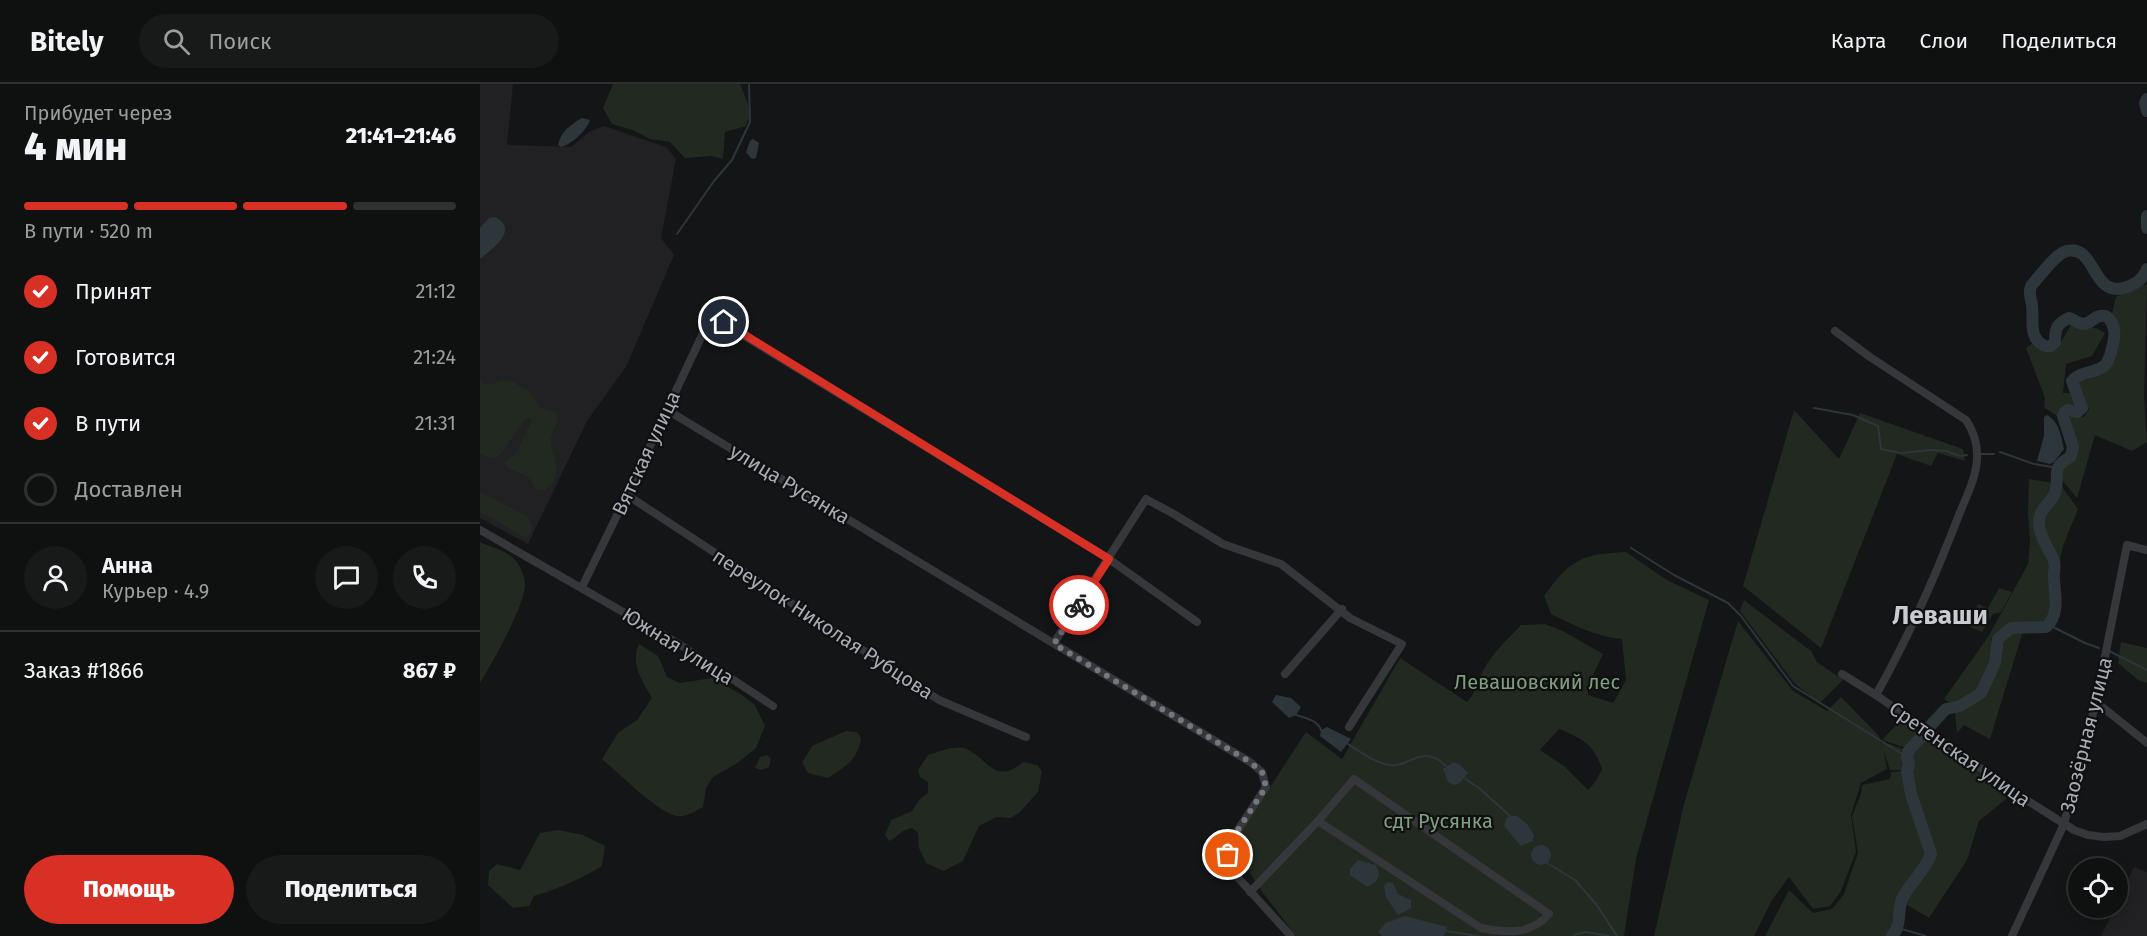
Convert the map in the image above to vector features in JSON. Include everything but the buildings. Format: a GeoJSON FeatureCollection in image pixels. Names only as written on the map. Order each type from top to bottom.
{"type":"FeatureCollection","features":[{"type":"Feature","properties":{"kind":"street","name":"Вятская улица"},"geometry":{"type":"LineString","coordinates":[[582,587],[704,331],[714,322],[724,322],[1109,559]]}},
{"type":"Feature","properties":{"kind":"street"},"geometry":{"type":"LineString","coordinates":[[1835,331],[1870,357],[1966,420],[1975,435],[1976,467],[1958,516],[1930,588],[1876,695]]}},
{"type":"Feature","properties":{"kind":"street","name":"улица Русянка"},"geometry":{"type":"LineString","coordinates":[[667,410],[1250,762],[1262,772],[1266,787],[1230,842],[1228,855],[1230,869],[1250,892]]}},
{"type":"Feature","properties":{"kind":"street","name":"переулок Николая Рубцова"},"geometry":{"type":"LineString","coordinates":[[627,495],[939,700],[1026,737]]}},
{"type":"Feature","properties":{"kind":"street"},"geometry":{"type":"LineString","coordinates":[[1054,644],[1146,499],[1223,544],[1281,564],[1342,609],[1350,618],[1402,644],[1349,728]]}},
{"type":"Feature","properties":{"kind":"street","name":"Южная улица"},"geometry":{"type":"LineString","coordinates":[[480,530],[679,644],[773,706]]}},
{"type":"Feature","properties":{"kind":"street","name":"Заозёрная улица"},"geometry":{"type":"LineString","coordinates":[[2012,936],[2064,824],[2096,702],[2127,545],[2147,550]]}},
{"type":"Feature","properties":{"kind":"street"},"geometry":{"type":"LineString","coordinates":[[1109,559],[1197,622]]}},
{"type":"Feature","properties":{"kind":"street"},"geometry":{"type":"LineString","coordinates":[[1285,674],[1342,609]]}},
{"type":"Feature","properties":{"kind":"street","name":"Сретенская улица"},"geometry":{"type":"LineString","coordinates":[[1842,674],[2064,824],[2088,835],[2104,837],[2120,836],[2147,824]]}},
{"type":"Feature","properties":{"kind":"street"},"geometry":{"type":"LineString","coordinates":[[2096,702],[2147,743]]}},
{"type":"Feature","properties":{"kind":"street"},"geometry":{"type":"LineString","coordinates":[[1291,936],[1250,892],[1354,779],[1549,914],[1536,927],[1527,930],[1510,932],[1481,928],[1318,820]]}},
{"type":"Feature","properties":{"kind":"shaded area"},"geometry":{"type":"Polygon","coordinates":[[[480,84],[513,84],[507,145],[571,147],[589,132],[604,126],[666,147],[676,159],[661,238],[674,255],[626,367],[587,421],[528,544],[480,518],[480,84]]]}},
{"type":"Feature","properties":{"kind":"shaded area"},"geometry":{"type":"Polygon","coordinates":[[[582,118],[590,120],[582,132],[565,146],[558,145],[567,129],[582,118]]]}},
{"type":"Feature","properties":{"kind":"shaded area"},"geometry":{"type":"Polygon","coordinates":[[[753,139],[759,143],[756,158],[752,159],[746,152],[753,139]]]}},
{"type":"Feature","properties":{"kind":"shaded area"},"geometry":{"type":"Polygon","coordinates":[[[495,217],[502,222],[505,228],[504,233],[497,245],[480,259],[480,228],[489,218],[495,217]]]}},
{"type":"Feature","properties":{"kind":"shaded area"},"geometry":{"type":"Polygon","coordinates":[[[2047,415],[2057,426],[2064,449],[2050,464],[2037,461],[2044,436],[2044,417],[2047,415]]]}},
{"type":"Feature","properties":{"kind":"shaded area"},"geometry":{"type":"Polygon","coordinates":[[[1276,695],[1291,698],[1301,707],[1296,715],[1289,718],[1272,702],[1276,695]]]}},
{"type":"Feature","properties":{"kind":"shaded area"},"geometry":{"type":"Polygon","coordinates":[[[1327,727],[1351,739],[1341,752],[1320,736],[1321,730],[1327,727]]]}},
{"type":"Feature","properties":{"kind":"shaded area"},"geometry":{"type":"Polygon","coordinates":[[[1454,762],[1468,773],[1460,783],[1454,785],[1448,782],[1443,769],[1454,762]]]}},
{"type":"Feature","properties":{"kind":"shaded area"},"geometry":{"type":"Polygon","coordinates":[[[1510,816],[1517,816],[1527,824],[1534,835],[1533,841],[1521,846],[1504,826],[1506,819],[1510,816]]]}},
{"type":"Feature","properties":{"kind":"shaded area"},"geometry":{"type":"Polygon","coordinates":[[[1541,845],[1548,848],[1551,855],[1548,862],[1541,865],[1534,862],[1531,855],[1534,848],[1541,845]]]}},
{"type":"Feature","properties":{"kind":"shaded area"},"geometry":{"type":"Polygon","coordinates":[[[1358,860],[1376,865],[1379,872],[1374,883],[1367,887],[1350,875],[1350,869],[1358,860]]]}},
{"type":"Feature","properties":{"kind":"shaded area"},"geometry":{"type":"Polygon","coordinates":[[[2134,867],[2147,872],[2147,936],[2101,936],[2110,918],[2128,918],[2128,880],[2134,867]]]}},
{"type":"Feature","properties":{"kind":"shaded area"},"geometry":{"type":"Polygon","coordinates":[[[1388,882],[1393,883],[1398,894],[1411,900],[1411,908],[1398,915],[1386,897],[1384,886],[1388,882]]]}},
{"type":"Feature","properties":{"kind":"shaded area"},"geometry":{"type":"Polygon","coordinates":[[[1405,916],[1447,927],[1444,936],[1382,936],[1378,931],[1386,923],[1405,916]]]}},
{"type":"Feature","properties":{"kind":"green space"},"geometry":{"type":"Polygon","coordinates":[[[613,84],[740,84],[751,112],[746,126],[725,132],[723,159],[712,156],[685,158],[670,142],[650,139],[635,131],[612,124],[603,108],[613,84]]]}},
{"type":"Feature","properties":{"kind":"green space"},"geometry":{"type":"Polygon","coordinates":[[[2140,284],[2147,285],[2144,395],[2147,442],[2132,451],[2095,435],[2077,498],[2062,480],[2061,475],[2075,446],[2069,425],[2070,414],[2084,417],[2089,409],[2077,387],[2081,378],[2109,369],[2120,328],[2111,317],[2116,297],[2140,284]]]}},
{"type":"Feature","properties":{"kind":"green space"},"geometry":{"type":"Polygon","coordinates":[[[2071,325],[2096,328],[2105,333],[2092,356],[2066,364],[2063,393],[2073,393],[2077,405],[2066,405],[2058,417],[2044,407],[2045,398],[2026,348],[2033,343],[2044,351],[2058,347],[2071,325]]]}},
{"type":"Feature","properties":{"kind":"green space"},"geometry":{"type":"Polygon","coordinates":[[[480,378],[482,383],[488,385],[503,380],[513,382],[528,390],[541,408],[556,412],[558,420],[551,442],[556,473],[552,484],[546,489],[537,489],[529,478],[505,465],[505,461],[515,455],[532,420],[528,417],[498,457],[489,458],[480,454],[480,378]]]}},
{"type":"Feature","properties":{"kind":"green space"},"geometry":{"type":"Polygon","coordinates":[[[1794,410],[1839,459],[1860,413],[1963,449],[1965,461],[1938,453],[1931,466],[1897,454],[1821,648],[1743,586],[1794,410]]]}},
{"type":"Feature","properties":{"kind":"green space"},"geometry":{"type":"Polygon","coordinates":[[[2029,479],[2060,484],[2078,509],[2061,553],[2053,608],[2046,623],[2010,624],[1995,640],[1990,638],[1995,652],[1989,676],[1973,697],[1954,705],[1944,699],[1988,637],[2028,564],[2029,479]]]}},
{"type":"Feature","properties":{"kind":"green space"},"geometry":{"type":"Polygon","coordinates":[[[480,492],[527,516],[533,527],[529,536],[524,537],[480,512],[480,492]]]}},
{"type":"Feature","properties":{"kind":"green space"},"geometry":{"type":"Polygon","coordinates":[[[480,542],[512,557],[521,570],[525,587],[513,622],[480,683],[480,542]]]}},
{"type":"Feature","properties":{"kind":"green space","name":"сдт Русянка"},"geometry":{"type":"Polygon","coordinates":[[[1626,552],[1667,580],[1709,600],[1636,859],[1624,936],[1296,936],[1263,893],[1232,845],[1306,732],[1342,759],[1400,658],[1467,702],[1492,657],[1521,625],[1545,624],[1563,631],[1603,654],[1588,686],[1588,695],[1613,703],[1626,680],[1622,639],[1594,633],[1551,614],[1544,596],[1562,574],[1578,561],[1587,557],[1626,552]],[[1559,729],[1540,750],[1564,766],[1588,790],[1602,769],[1599,760],[1586,743],[1559,729]]]}},
{"type":"Feature","properties":{"kind":"green space"},"geometry":{"type":"Polygon","coordinates":[[[1999,588],[2012,592],[2001,612],[1993,614],[1982,632],[1966,625],[1978,604],[1988,608],[1999,588]]]}},
{"type":"Feature","properties":{"kind":"green space"},"geometry":{"type":"Polygon","coordinates":[[[1744,600],[1811,651],[1817,662],[1843,680],[1820,703],[1795,684],[1740,611],[1744,600]]]}},
{"type":"Feature","properties":{"kind":"green space"},"geometry":{"type":"Polygon","coordinates":[[[1738,621],[1793,691],[1827,711],[1841,697],[1879,736],[1881,743],[1903,749],[1907,757],[1905,770],[1890,770],[1884,752],[1887,769],[1861,783],[1851,815],[1856,852],[1841,891],[1830,906],[1813,909],[1789,877],[1772,900],[1754,936],[1654,936],[1684,804],[1738,621]]]}},
{"type":"Feature","properties":{"kind":"green space"},"geometry":{"type":"Polygon","coordinates":[[[2016,630],[2023,631],[1990,739],[1964,725],[1957,733],[1955,712],[1983,694],[1998,664],[1998,643],[2016,630]]]}},
{"type":"Feature","properties":{"kind":"green space"},"geometry":{"type":"Polygon","coordinates":[[[2121,642],[2147,648],[2147,683],[2138,680],[2118,663],[2121,642]]]}},
{"type":"Feature","properties":{"kind":"green space"},"geometry":{"type":"Polygon","coordinates":[[[639,644],[658,656],[667,677],[680,683],[712,678],[739,693],[755,705],[765,726],[756,748],[736,764],[713,777],[706,788],[703,807],[685,816],[673,815],[656,805],[602,759],[618,733],[637,720],[652,698],[641,679],[637,665],[639,644]]]}},
{"type":"Feature","properties":{"kind":"green space"},"geometry":{"type":"Polygon","coordinates":[[[1901,720],[1923,733],[1906,748],[1882,740],[1901,720]]]}},
{"type":"Feature","properties":{"kind":"green space"},"geometry":{"type":"Polygon","coordinates":[[[846,731],[857,732],[861,738],[857,752],[850,762],[828,778],[808,773],[802,763],[812,746],[846,731]]]}},
{"type":"Feature","properties":{"kind":"green space"},"geometry":{"type":"Polygon","coordinates":[[[1927,738],[2011,795],[1979,821],[1967,860],[1929,918],[1904,903],[1934,855],[1910,779],[1913,751],[1927,738]]]}},
{"type":"Feature","properties":{"kind":"green space"},"geometry":{"type":"Polygon","coordinates":[[[950,748],[964,748],[998,771],[1013,769],[1023,762],[1037,765],[1042,771],[1038,792],[1020,812],[1011,818],[997,817],[979,826],[963,861],[944,871],[926,863],[919,848],[918,833],[912,828],[889,841],[885,835],[891,820],[912,811],[920,799],[928,793],[928,782],[920,777],[918,770],[928,755],[950,748]]]}},
{"type":"Feature","properties":{"kind":"green space"},"geometry":{"type":"Polygon","coordinates":[[[767,755],[771,759],[769,767],[761,770],[755,768],[760,757],[767,755]]]}},
{"type":"Feature","properties":{"kind":"green space"},"geometry":{"type":"Polygon","coordinates":[[[1904,771],[1908,804],[1924,838],[1928,855],[1901,895],[1896,909],[1897,924],[1888,936],[1765,936],[1789,890],[1813,913],[1832,909],[1844,894],[1858,853],[1852,816],[1861,794],[1862,785],[1890,779],[1891,772],[1904,771]]]}},
{"type":"Feature","properties":{"kind":"green space"},"geometry":{"type":"Polygon","coordinates":[[[558,830],[583,835],[605,846],[602,866],[569,883],[534,896],[529,906],[513,908],[488,885],[489,871],[497,864],[520,870],[540,833],[558,830]]]}},
{"type":"Feature","properties":{"kind":"waterway"},"geometry":{"type":"LineString","coordinates":[[677,234],[714,181],[732,160],[750,122],[749,84]]}},
{"type":"Feature","properties":{"kind":"waterway"},"geometry":{"type":"LineString","coordinates":[[2147,99],[2145,103],[2147,111]]}},
{"type":"Feature","properties":{"kind":"waterway"},"geometry":{"type":"LineString","coordinates":[[2147,216],[2147,228]]}},
{"type":"Feature","properties":{"kind":"waterway"},"geometry":{"type":"LineString","coordinates":[[1929,727],[1946,709],[1960,706],[1981,693],[1995,663],[1998,639],[2011,628],[2046,627],[2055,611],[2055,563],[2039,528],[2039,518],[2055,492],[2059,466],[2071,456],[2073,447],[2063,416],[2068,410],[2077,412],[2082,408],[2072,381],[2107,363],[2113,345],[2114,329],[2106,316],[2099,316],[2083,324],[2069,318],[2057,327],[2055,342],[2050,346],[2043,345],[2038,342],[2033,333],[2031,286],[2053,261],[2067,251],[2077,251],[2084,256],[2100,279],[2107,286],[2115,289],[2137,282],[2147,269]]}},
{"type":"Feature","properties":{"kind":"waterway"},"geometry":{"type":"LineString","coordinates":[[1814,408],[1853,415],[1878,426],[1881,449],[1901,453],[1931,450],[1946,451],[1960,456],[1967,455]]}},
{"type":"Feature","properties":{"kind":"waterway"},"geometry":{"type":"LineString","coordinates":[[2000,452],[2034,464],[2058,468]]}},
{"type":"Feature","properties":{"kind":"waterway"},"geometry":{"type":"LineString","coordinates":[[1980,454],[1994,454]]}},
{"type":"Feature","properties":{"kind":"waterway"},"geometry":{"type":"LineString","coordinates":[[1631,548],[1674,575],[1728,603],[1741,616],[1793,686],[1907,757]]}},
{"type":"Feature","properties":{"kind":"waterway"},"geometry":{"type":"LineString","coordinates":[[2049,625],[2099,648]]}},
{"type":"Feature","properties":{"kind":"waterway"},"geometry":{"type":"LineString","coordinates":[[2109,651],[2147,670]]}},
{"type":"Feature","properties":{"kind":"waterway"},"geometry":{"type":"LineString","coordinates":[[1296,715],[1314,722],[1321,730]]}},
{"type":"Feature","properties":{"kind":"waterway"},"geometry":{"type":"LineString","coordinates":[[1892,936],[1897,927],[1902,899],[1931,854],[1911,794],[1907,771],[1909,750],[1925,733]]}},
{"type":"Feature","properties":{"kind":"waterway"},"geometry":{"type":"LineString","coordinates":[[1348,744],[1384,764],[1396,765],[1418,757],[1429,756],[1438,759],[1446,766]]}},
{"type":"Feature","properties":{"kind":"waterway"},"geometry":{"type":"LineString","coordinates":[[1465,779],[1479,788],[1510,816]]}},
{"type":"Feature","properties":{"kind":"waterway"},"geometry":{"type":"LineString","coordinates":[[1547,863],[1575,880],[1596,904],[1617,936]]}},
{"type":"Feature","properties":{"kind":"waterway"},"geometry":{"type":"LineString","coordinates":[[1898,928],[1926,936]]}},
{"type":"Feature","properties":{"kind":"waterway"},"geometry":{"type":"LineString","coordinates":[[1446,931],[1478,936]]}},
{"type":"Feature","properties":{"kind":"waterway"},"geometry":{"type":"LineString","coordinates":[[1574,935],[1586,932],[1609,936]]}},
{"type":"Feature","properties":{"kind":"way so far"},"geometry":{"type":"LineString","coordinates":[[1079,605],[1054,644],[1250,762],[1262,772],[1266,787],[1230,842],[1228,855]]}},
{"type":"Feature","properties":{"kind":"district","name":"Леваши"},"geometry":{"type":"Point","coordinates":[1940,615]}},
{"type":"Feature","properties":{"kind":"route"},"geometry":{"type":"LineString","coordinates":[[724,322],[1109,559],[1079,605]]}},
{"type":"Feature","properties":{"kind":"park label","name":"Левашовский лес"},"geometry":{"type":"Point","coordinates":[1537,682]}}]}
